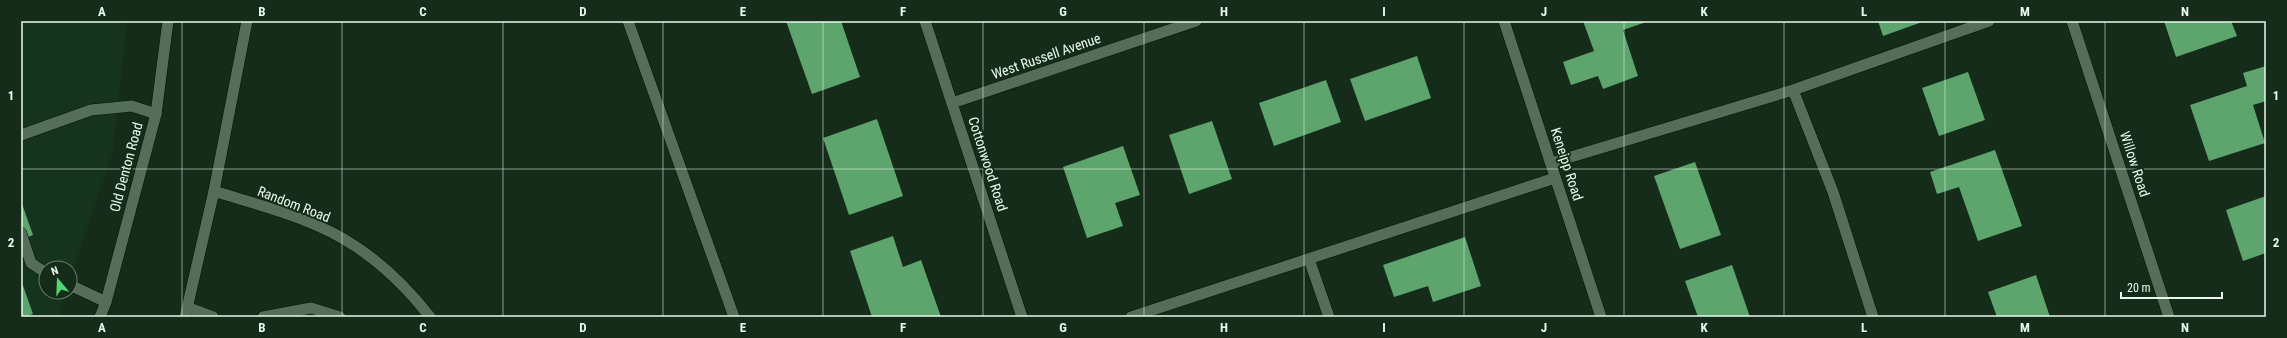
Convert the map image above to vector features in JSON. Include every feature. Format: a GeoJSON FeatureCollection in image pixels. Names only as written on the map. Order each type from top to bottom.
{"type":"FeatureCollection","features":[{"type":"Feature","properties":{"kind":"street","name":"Old Denton Road"},"geometry":{"type":"LineString","coordinates":[[100,317],[106,302],[156,114],[168,21]]}},
{"type":"Feature","properties":{"kind":"street"},"geometry":{"type":"LineString","coordinates":[[213,317],[187,312],[214,191],[247,21]]}},
{"type":"Feature","properties":{"kind":"street"},"geometry":{"type":"LineString","coordinates":[[628,21],[734,317]]}},
{"type":"Feature","properties":{"kind":"street","name":"Cottonwood Road"},"geometry":{"type":"LineString","coordinates":[[926,21],[1022,317]]}},
{"type":"Feature","properties":{"kind":"street","name":"West Russell Avenue"},"geometry":{"type":"LineString","coordinates":[[952,104],[1196,21]]}},
{"type":"Feature","properties":{"kind":"street","name":"Keneipp Road"},"geometry":{"type":"LineString","coordinates":[[1504,21],[1601,317]]}},
{"type":"Feature","properties":{"kind":"street"},"geometry":{"type":"LineString","coordinates":[[1551,163],[1793,90],[1989,21]]}},
{"type":"Feature","properties":{"kind":"street","name":"Willow Road"},"geometry":{"type":"LineString","coordinates":[[2072,21],[2169,317]]}},
{"type":"Feature","properties":{"kind":"street"},"geometry":{"type":"LineString","coordinates":[[1793,90],[1833,192],[1873,317]]}},
{"type":"Feature","properties":{"kind":"street"},"geometry":{"type":"LineString","coordinates":[[21,134],[91,110],[132,106],[156,114]]}},
{"type":"Feature","properties":{"kind":"street"},"geometry":{"type":"LineString","coordinates":[[1131,317],[1556,178]]}},
{"type":"Feature","properties":{"kind":"street","name":"Random Road"},"geometry":{"type":"LineString","coordinates":[[214,191],[309,223],[355,246],[401,284],[430,317]]}},
{"type":"Feature","properties":{"kind":"street"},"geometry":{"type":"LineString","coordinates":[[21,233],[31,263],[38,268]]}},
{"type":"Feature","properties":{"kind":"street"},"geometry":{"type":"LineString","coordinates":[[1309,258],[1329,317]]}},
{"type":"Feature","properties":{"kind":"street"},"geometry":{"type":"LineString","coordinates":[[78,289],[106,302]]}},
{"type":"Feature","properties":{"kind":"street"},"geometry":{"type":"LineString","coordinates":[[263,317],[311,308],[340,317]]}},
{"type":"Feature","properties":{"kind":"shaded area"},"geometry":{"type":"Polygon","coordinates":[[[21,21],[127,21],[113,151],[77,260],[38,260],[38,300],[63,300],[58,317],[21,317],[21,21]]]}},
{"type":"Feature","properties":{"kind":"building"},"geometry":{"type":"Polygon","coordinates":[[[786,21],[841,21],[860,77],[812,94],[786,21]]]}},
{"type":"Feature","properties":{"kind":"building"},"geometry":{"type":"Polygon","coordinates":[[[1583,21],[1649,21],[1623,30],[1638,76],[1603,89],[1598,76],[1571,85],[1563,62],[1594,51],[1583,21]]]}},
{"type":"Feature","properties":{"kind":"building"},"geometry":{"type":"Polygon","coordinates":[[[1878,21],[1925,21],[1883,36],[1878,21]]]}},
{"type":"Feature","properties":{"kind":"building"},"geometry":{"type":"Polygon","coordinates":[[[2164,21],[2231,21],[2237,36],[2176,57],[2164,21]]]}},
{"type":"Feature","properties":{"kind":"building"},"geometry":{"type":"Polygon","coordinates":[[[1417,56],[1431,98],[1365,121],[1350,79],[1417,56]]]}},
{"type":"Feature","properties":{"kind":"building"},"geometry":{"type":"Polygon","coordinates":[[[2266,66],[2266,101],[2253,105],[2265,143],[2209,161],[2190,105],[2247,86],[2243,73],[2266,66]]]}},
{"type":"Feature","properties":{"kind":"building"},"geometry":{"type":"Polygon","coordinates":[[[1968,72],[1985,120],[1939,136],[1922,88],[1968,72]]]}},
{"type":"Feature","properties":{"kind":"building"},"geometry":{"type":"Polygon","coordinates":[[[1326,80],[1341,122],[1274,146],[1259,103],[1326,80]]]}},
{"type":"Feature","properties":{"kind":"building"},"geometry":{"type":"Polygon","coordinates":[[[877,119],[903,196],[849,215],[823,138],[877,119]]]}},
{"type":"Feature","properties":{"kind":"building"},"geometry":{"type":"Polygon","coordinates":[[[1212,121],[1232,179],[1189,194],[1169,135],[1212,121]]]}},
{"type":"Feature","properties":{"kind":"building"},"geometry":{"type":"Polygon","coordinates":[[[1123,146],[1140,195],[1115,203],[1123,226],[1087,238],[1063,167],[1123,146]]]}},
{"type":"Feature","properties":{"kind":"building"},"geometry":{"type":"Polygon","coordinates":[[[1995,150],[2022,226],[1978,241],[1959,187],[1937,194],[1930,172],[1995,150]]]}},
{"type":"Feature","properties":{"kind":"building"},"geometry":{"type":"Polygon","coordinates":[[[1695,162],[1721,235],[1680,249],[1654,176],[1695,162]]]}},
{"type":"Feature","properties":{"kind":"building"},"geometry":{"type":"Polygon","coordinates":[[[2266,196],[2266,253],[2243,261],[2226,210],[2266,196]]]}},
{"type":"Feature","properties":{"kind":"building"},"geometry":{"type":"Polygon","coordinates":[[[21,201],[33,235],[21,240],[21,201]]]}},
{"type":"Feature","properties":{"kind":"building"},"geometry":{"type":"Polygon","coordinates":[[[893,236],[903,267],[921,260],[941,317],[872,317],[850,251],[893,236]]]}},
{"type":"Feature","properties":{"kind":"building"},"geometry":{"type":"Polygon","coordinates":[[[1465,237],[1481,286],[1433,302],[1428,286],[1394,297],[1383,265],[1465,237]]]}},
{"type":"Feature","properties":{"kind":"building"},"geometry":{"type":"Polygon","coordinates":[[[1732,265],[1750,317],[1698,317],[1685,281],[1732,265]]]}},
{"type":"Feature","properties":{"kind":"building"},"geometry":{"type":"Polygon","coordinates":[[[2036,275],[2050,317],[1997,317],[1988,292],[2036,275]]]}},
{"type":"Feature","properties":{"kind":"building"},"geometry":{"type":"Polygon","coordinates":[[[21,280],[33,314],[25,317],[21,317],[21,280]]]}}]}
